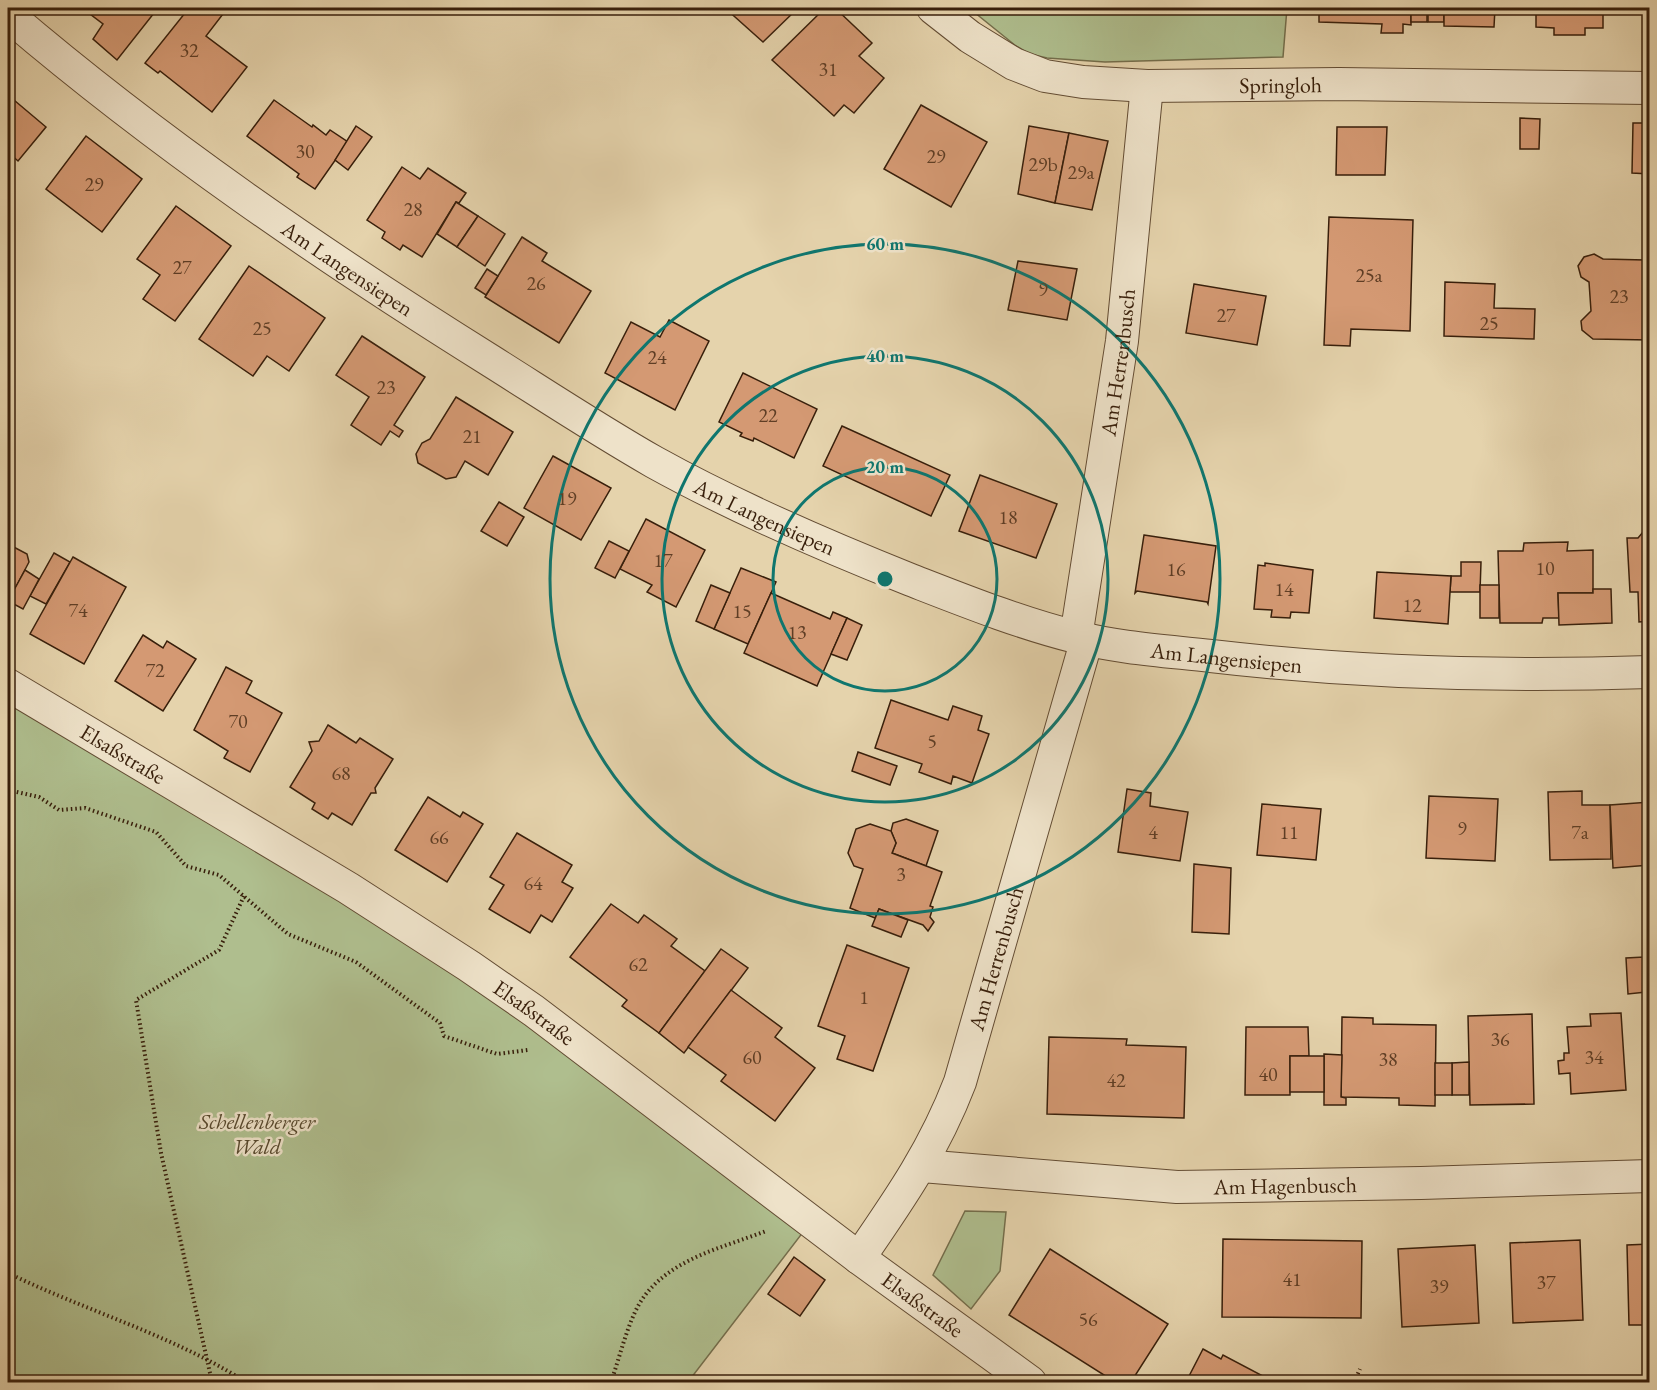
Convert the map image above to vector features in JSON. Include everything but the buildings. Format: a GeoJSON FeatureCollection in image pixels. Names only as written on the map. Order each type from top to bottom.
{"type":"FeatureCollection","features":[{"type":"Feature","properties":{"kind":"street","name":"Springloh"},"geometry":{"type":"LineString","coordinates":[[933,8],[970,37],[1014,64],[1045,76],[1147,86],[1339,84],[1650,88]]}},
{"type":"Feature","properties":{"kind":"street","name":"Am Langensiepen"},"geometry":{"type":"LineString","coordinates":[[8,15],[122,108],[322,251],[422,318],[652,461],[799,534],[962,600],[1082,638],[1309,668],[1560,675],[1650,672]]}},
{"type":"Feature","properties":{"kind":"street","name":"Am Herrenbusch"},"geometry":{"type":"LineString","coordinates":[[859,1258],[922,1166],[947,1117],[970,1052],[1082,638],[1122,341],[1147,86]]}},
{"type":"Feature","properties":{"kind":"street","name":"Elsaßstraße"},"geometry":{"type":"LineString","coordinates":[[8,685],[348,888],[469,966],[575,1042],[804,1217],[1030,1383]]}},
{"type":"Feature","properties":{"kind":"street","name":"Am Hagenbusch"},"geometry":{"type":"LineString","coordinates":[[922,1166],[1177,1186],[1443,1183],[1650,1176]]}},
{"type":"Feature","properties":{"kind":"path"},"geometry":{"type":"LineString","coordinates":[[8,790],[39,797],[59,810],[85,808],[156,832],[186,866],[219,875],[288,934],[356,962],[440,1023],[444,1036],[497,1054],[575,1042]]}},
{"type":"Feature","properties":{"kind":"path"},"geometry":{"type":"LineString","coordinates":[[212,1383],[161,1153],[136,1000],[219,950],[244,896]]}},
{"type":"Feature","properties":{"kind":"path"},"geometry":{"type":"LineString","coordinates":[[611,1383],[636,1311],[657,1281],[688,1259],[804,1217]]}},
{"type":"Feature","properties":{"kind":"path"},"geometry":{"type":"LineString","coordinates":[[8,1273],[50,1294],[207,1358],[246,1383]]}},
{"type":"Feature","properties":{"kind":"path"},"geometry":{"type":"LineString","coordinates":[[1354,1383],[1360,1369]]}},
{"type":"Feature","properties":{"kind":"green space"},"geometry":{"type":"Polygon","coordinates":[[[969,8],[1287,8],[1283,57],[1105,62],[1047,58],[1030,54],[1016,46],[969,8]]]}},
{"type":"Feature","properties":{"kind":"green space","name":"Schellenberger Wald"},"geometry":{"type":"Polygon","coordinates":[[[8,693],[345,894],[807,1227],[688,1382],[8,1382],[8,693]]]}},
{"type":"Feature","properties":{"kind":"green space"},"geometry":{"type":"Polygon","coordinates":[[[965,1211],[1006,1212],[1000,1271],[971,1309],[933,1275],[965,1211]]]}}]}
